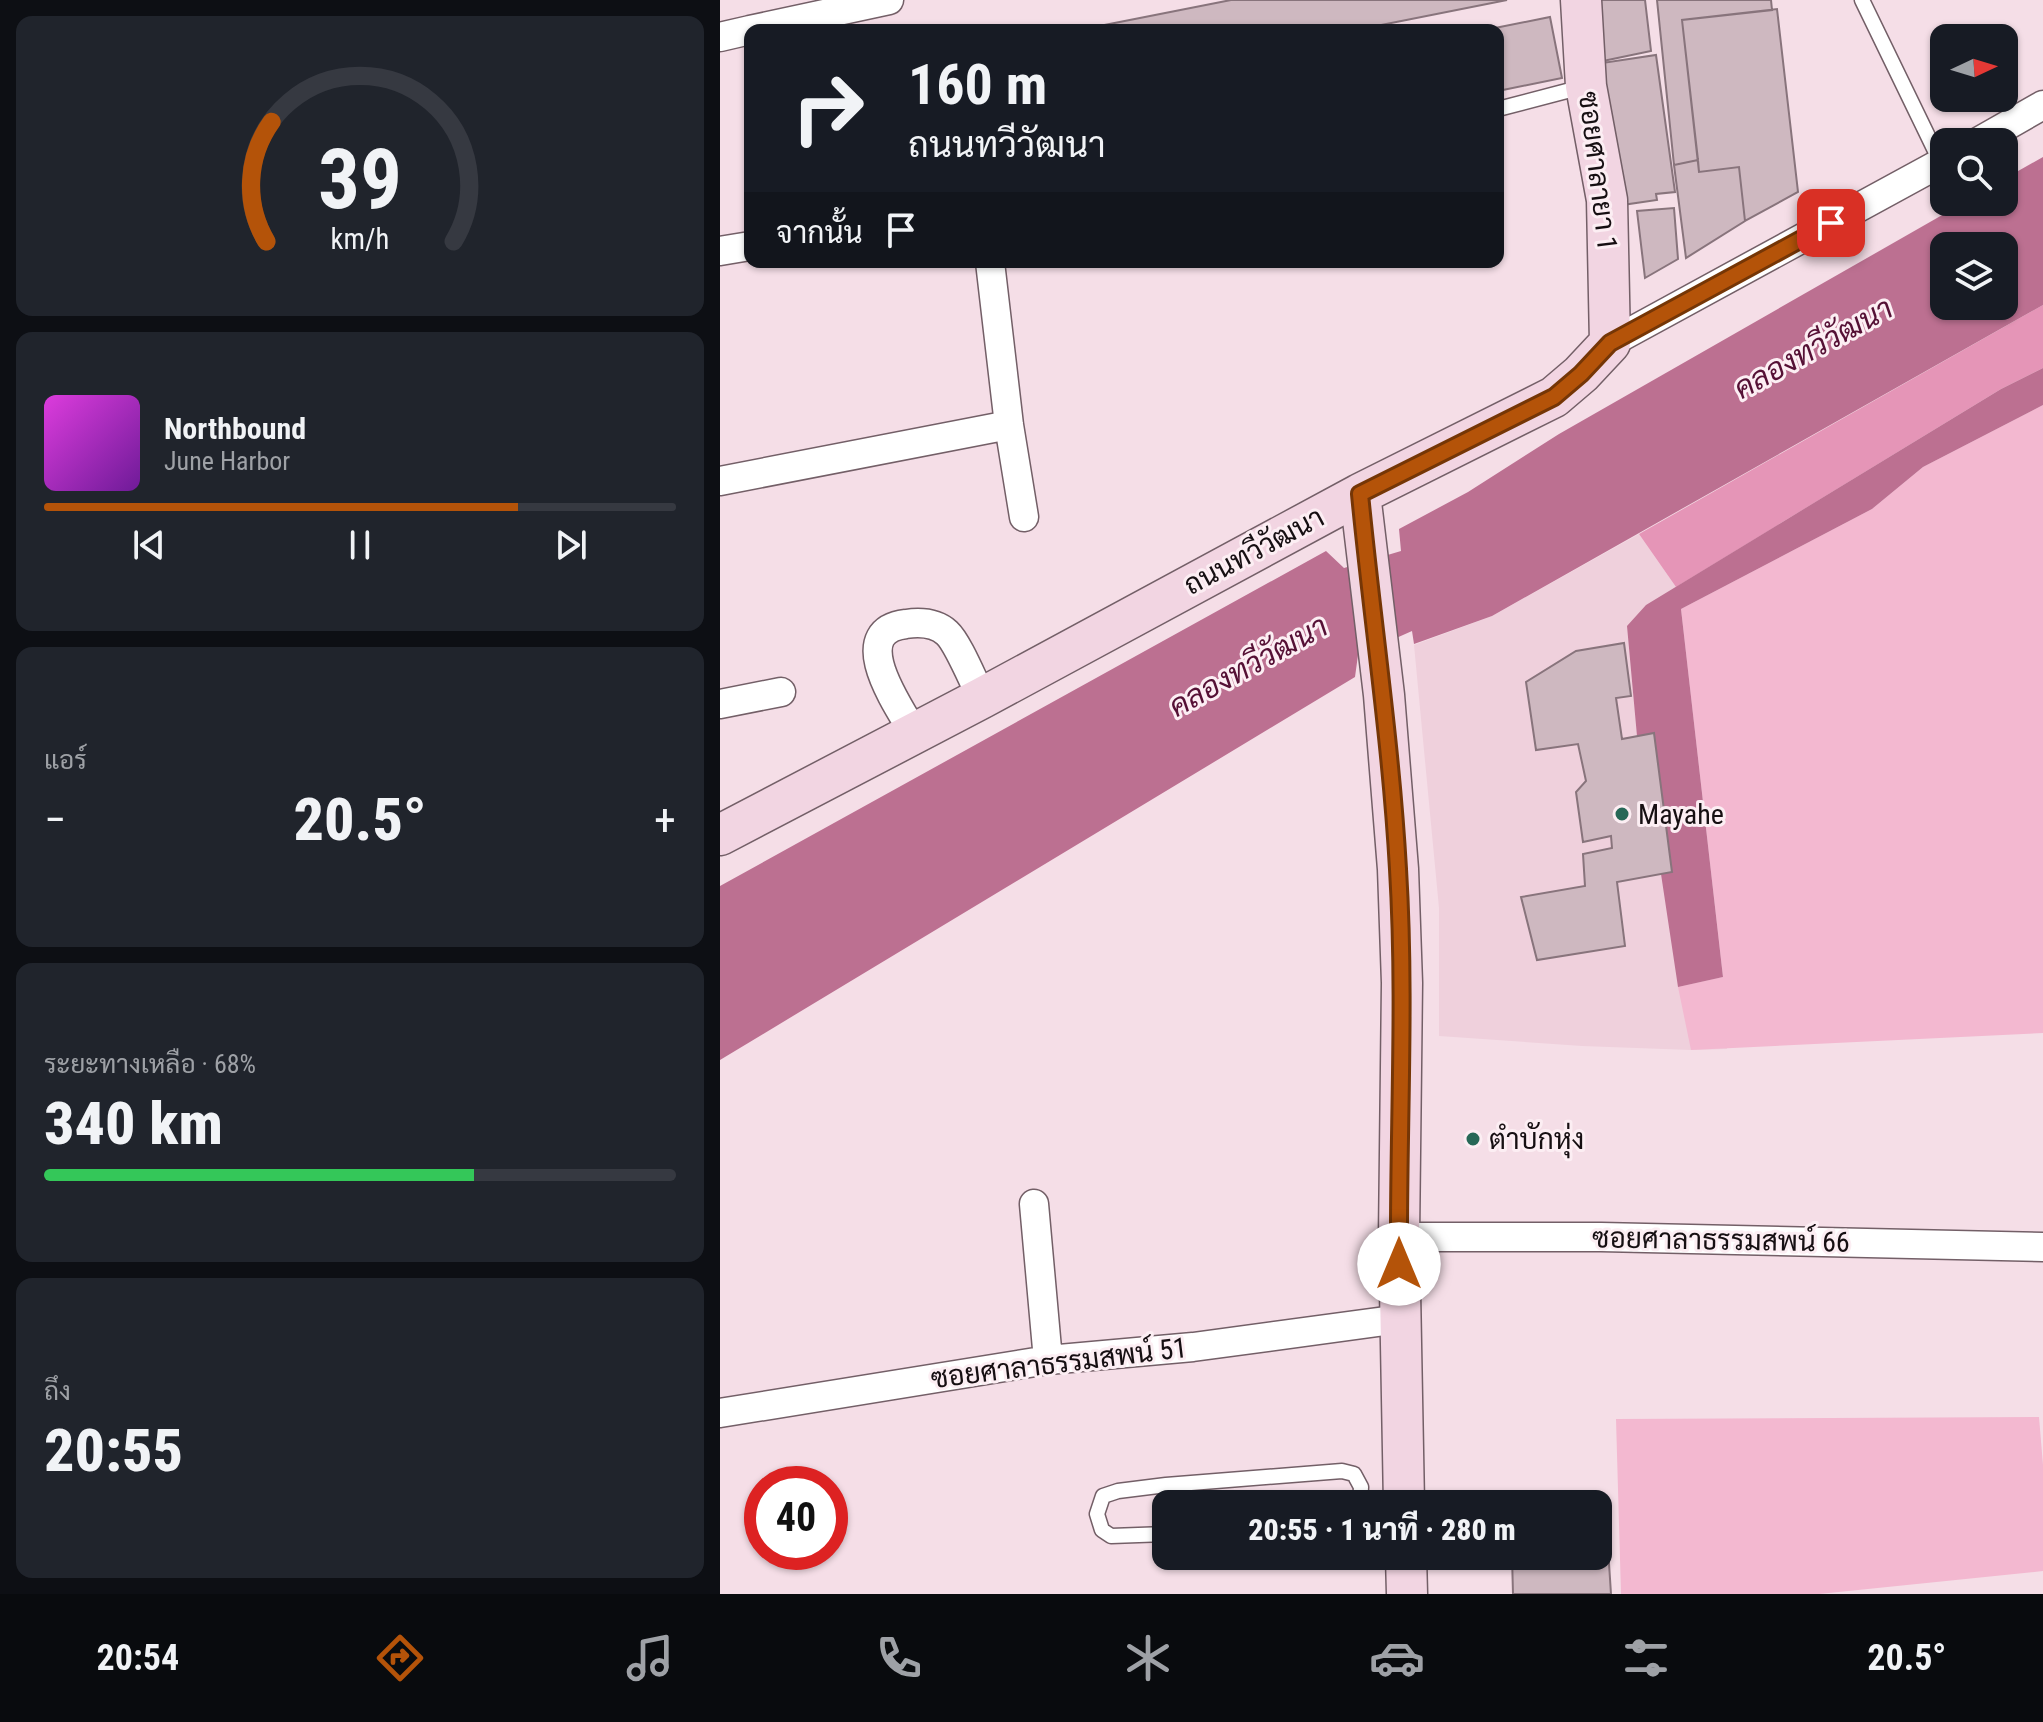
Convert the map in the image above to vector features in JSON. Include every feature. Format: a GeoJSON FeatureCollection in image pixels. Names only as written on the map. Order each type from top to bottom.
{"type":"FeatureCollection","features":[{"type":"Feature","properties":{"kind":"main road","name":"ซอยศาลายา 1"},"geometry":{"type":"LineString","coordinates":[[1581,0],[1586,86],[1607,200],[1610,343]]}},
{"type":"Feature","properties":{"kind":"main road","name":"ถนนทวีวัฒนา"},"geometry":{"type":"LineString","coordinates":[[720,835],[982,698],[1362,510],[1554,397],[1610,343]]}},
{"type":"Feature","properties":{"kind":"main road"},"geometry":{"type":"LineString","coordinates":[[1362,510],[1384,695],[1398,869],[1402,983],[1399,1237],[1404,1490]]}},
{"type":"Feature","properties":{"kind":"main road"},"geometry":{"type":"LineString","coordinates":[[1406,1570],[1407,1594]]}},
{"type":"Feature","properties":{"kind":"street"},"geometry":{"type":"LineString","coordinates":[[778,24],[889,0]]}},
{"type":"Feature","properties":{"kind":"street"},"geometry":{"type":"LineString","coordinates":[[720,37],[744,31]]}},
{"type":"Feature","properties":{"kind":"street"},"geometry":{"type":"LineString","coordinates":[[2003,128],[2043,105]]}},
{"type":"Feature","properties":{"kind":"street","name":"ถนนทวีวัฒนา"},"geometry":{"type":"LineString","coordinates":[[1610,343],[1930,169]]}},
{"type":"Feature","properties":{"kind":"street"},"geometry":{"type":"LineString","coordinates":[[720,251],[744,247]]}},
{"type":"Feature","properties":{"kind":"street"},"geometry":{"type":"LineString","coordinates":[[991,268],[1009,425],[1024,517]]}},
{"type":"Feature","properties":{"kind":"street"},"geometry":{"type":"LineString","coordinates":[[720,481],[1009,425]]}},
{"type":"Feature","properties":{"kind":"street"},"geometry":{"type":"LineString","coordinates":[[914,733],[883,679],[878,660],[878,644],[884,633],[899,625],[919,622],[934,625],[948,633],[982,698]]}},
{"type":"Feature","properties":{"kind":"street"},"geometry":{"type":"LineString","coordinates":[[720,704],[781,692]]}},
{"type":"Feature","properties":{"kind":"street"},"geometry":{"type":"LineString","coordinates":[[1034,1204],[1048,1360]]}},
{"type":"Feature","properties":{"kind":"street","name":"ซอยศาลาธรรมสพน์ 66"},"geometry":{"type":"LineString","coordinates":[[1399,1237],[1601,1237],[2043,1247]]}},
{"type":"Feature","properties":{"kind":"street","name":"ซอยศาลาธรรมสพน์ 51"},"geometry":{"type":"LineString","coordinates":[[720,1413],[1048,1360],[1193,1347],[1400,1319]]}},
{"type":"Feature","properties":{"kind":"lane"},"geometry":{"type":"LineString","coordinates":[[1862,0],[1930,136]]}},
{"type":"Feature","properties":{"kind":"lane"},"geometry":{"type":"LineString","coordinates":[[1504,107],[1586,86]]}},
{"type":"Feature","properties":{"kind":"lane"},"geometry":{"type":"LineString","coordinates":[[1152,1535],[1111,1536],[1102,1530],[1097,1514],[1103,1496],[1166,1485],[1342,1471],[1354,1474],[1361,1490]]}},
{"type":"Feature","properties":{"kind":"shaded area"},"geometry":{"type":"Polygon","coordinates":[[[2043,305],[2043,368],[2001,389],[1676,587],[1639,534],[2018,320],[2043,305]]]}},
{"type":"Feature","properties":{"kind":"shaded area"},"geometry":{"type":"Polygon","coordinates":[[[2043,405],[2043,1033],[1691,1050],[1678,987],[1723,977],[1681,609],[1872,509],[1923,467],[2043,405]]]}},
{"type":"Feature","properties":{"kind":"shaded area"},"geometry":{"type":"Polygon","coordinates":[[[1639,534],[1676,587],[1727,1049],[1582,1046],[1439,1036],[1439,908],[1414,645],[1492,616],[1639,534]]]}},
{"type":"Feature","properties":{"kind":"shaded area"},"geometry":{"type":"Polygon","coordinates":[[[2039,1417],[2043,1465],[2043,1571],[1819,1594],[1621,1594],[1616,1419],[2039,1417]]]}},
{"type":"Feature","properties":{"kind":"water","name":"คลองทวีวัฒนา"},"geometry":{"type":"Polygon","coordinates":[[[2043,157],[2043,305],[2018,319],[2018,232],[1930,232],[1930,320],[2016,320],[1492,616],[1414,644],[1412,631],[1358,655],[1355,677],[720,1060],[720,886],[1326,551],[1344,568],[1401,551],[1399,529],[1468,492],[1559,434],[1940,216],[2018,216],[2018,171],[2043,157]]]}},
{"type":"Feature","properties":{"kind":"water"},"geometry":{"type":"Polygon","coordinates":[[[2043,368],[2043,405],[1923,467],[1872,509],[1681,609],[1723,977],[1678,987],[1661,874],[1672,872],[1654,734],[1637,736],[1627,626],[1646,605],[2001,389],[2043,368]]]}},
{"type":"Feature","properties":{"kind":"building"},"geometry":{"type":"Polygon","coordinates":[[[1231,0],[1507,0],[1386,24],[1109,24],[1231,0]]]}},
{"type":"Feature","properties":{"kind":"building"},"geometry":{"type":"Polygon","coordinates":[[[1597,0],[1645,0],[1651,51],[1603,61],[1597,0]]]}},
{"type":"Feature","properties":{"kind":"building"},"geometry":{"type":"Polygon","coordinates":[[[1657,0],[1771,0],[1772,10],[1682,20],[1698,160],[1674,165],[1657,0]]]}},
{"type":"Feature","properties":{"kind":"building"},"geometry":{"type":"Polygon","coordinates":[[[1777,9],[1798,192],[1745,221],[1739,167],[1699,172],[1682,20],[1777,9]]]}},
{"type":"Feature","properties":{"kind":"building"},"geometry":{"type":"Polygon","coordinates":[[[1550,17],[1562,78],[1504,90],[1504,26],[1550,17]]]}},
{"type":"Feature","properties":{"kind":"building"},"geometry":{"type":"Polygon","coordinates":[[[1656,55],[1675,192],[1656,194],[1657,200],[1622,205],[1602,63],[1656,55]]]}},
{"type":"Feature","properties":{"kind":"building"},"geometry":{"type":"Polygon","coordinates":[[[1698,160],[1699,172],[1739,167],[1745,221],[1686,258],[1674,165],[1698,160]]]}},
{"type":"Feature","properties":{"kind":"building"},"geometry":{"type":"Polygon","coordinates":[[[1674,208],[1678,259],[1645,278],[1637,211],[1674,208]]]}},
{"type":"Feature","properties":{"kind":"building","name":"Mayahe"},"geometry":{"type":"Polygon","coordinates":[[[1624,643],[1631,696],[1616,698],[1622,739],[1654,733],[1672,872],[1617,882],[1625,946],[1537,960],[1521,897],[1585,886],[1583,854],[1612,848],[1611,836],[1583,842],[1576,792],[1586,781],[1578,744],[1536,750],[1526,682],[1576,651],[1624,643]]]}},
{"type":"Feature","properties":{"kind":"building"},"geometry":{"type":"Polygon","coordinates":[[[1512,1570],[1609,1570],[1611,1594],[1513,1594],[1512,1570]]]}},
{"type":"Feature","properties":{"kind":"place","name":"Mayahe"},"geometry":{"type":"Point","coordinates":[1622,814]}},
{"type":"Feature","properties":{"kind":"place","name":"ตำบักหุ่ง"},"geometry":{"type":"Point","coordinates":[1473,1139]}},
{"type":"Feature","properties":{"kind":"route"},"geometry":{"type":"LineString","coordinates":[[1399,1264],[1402,983],[1398,869],[1384,695],[1360,494],[1554,397],[1610,343],[1831,223]]}}]}
